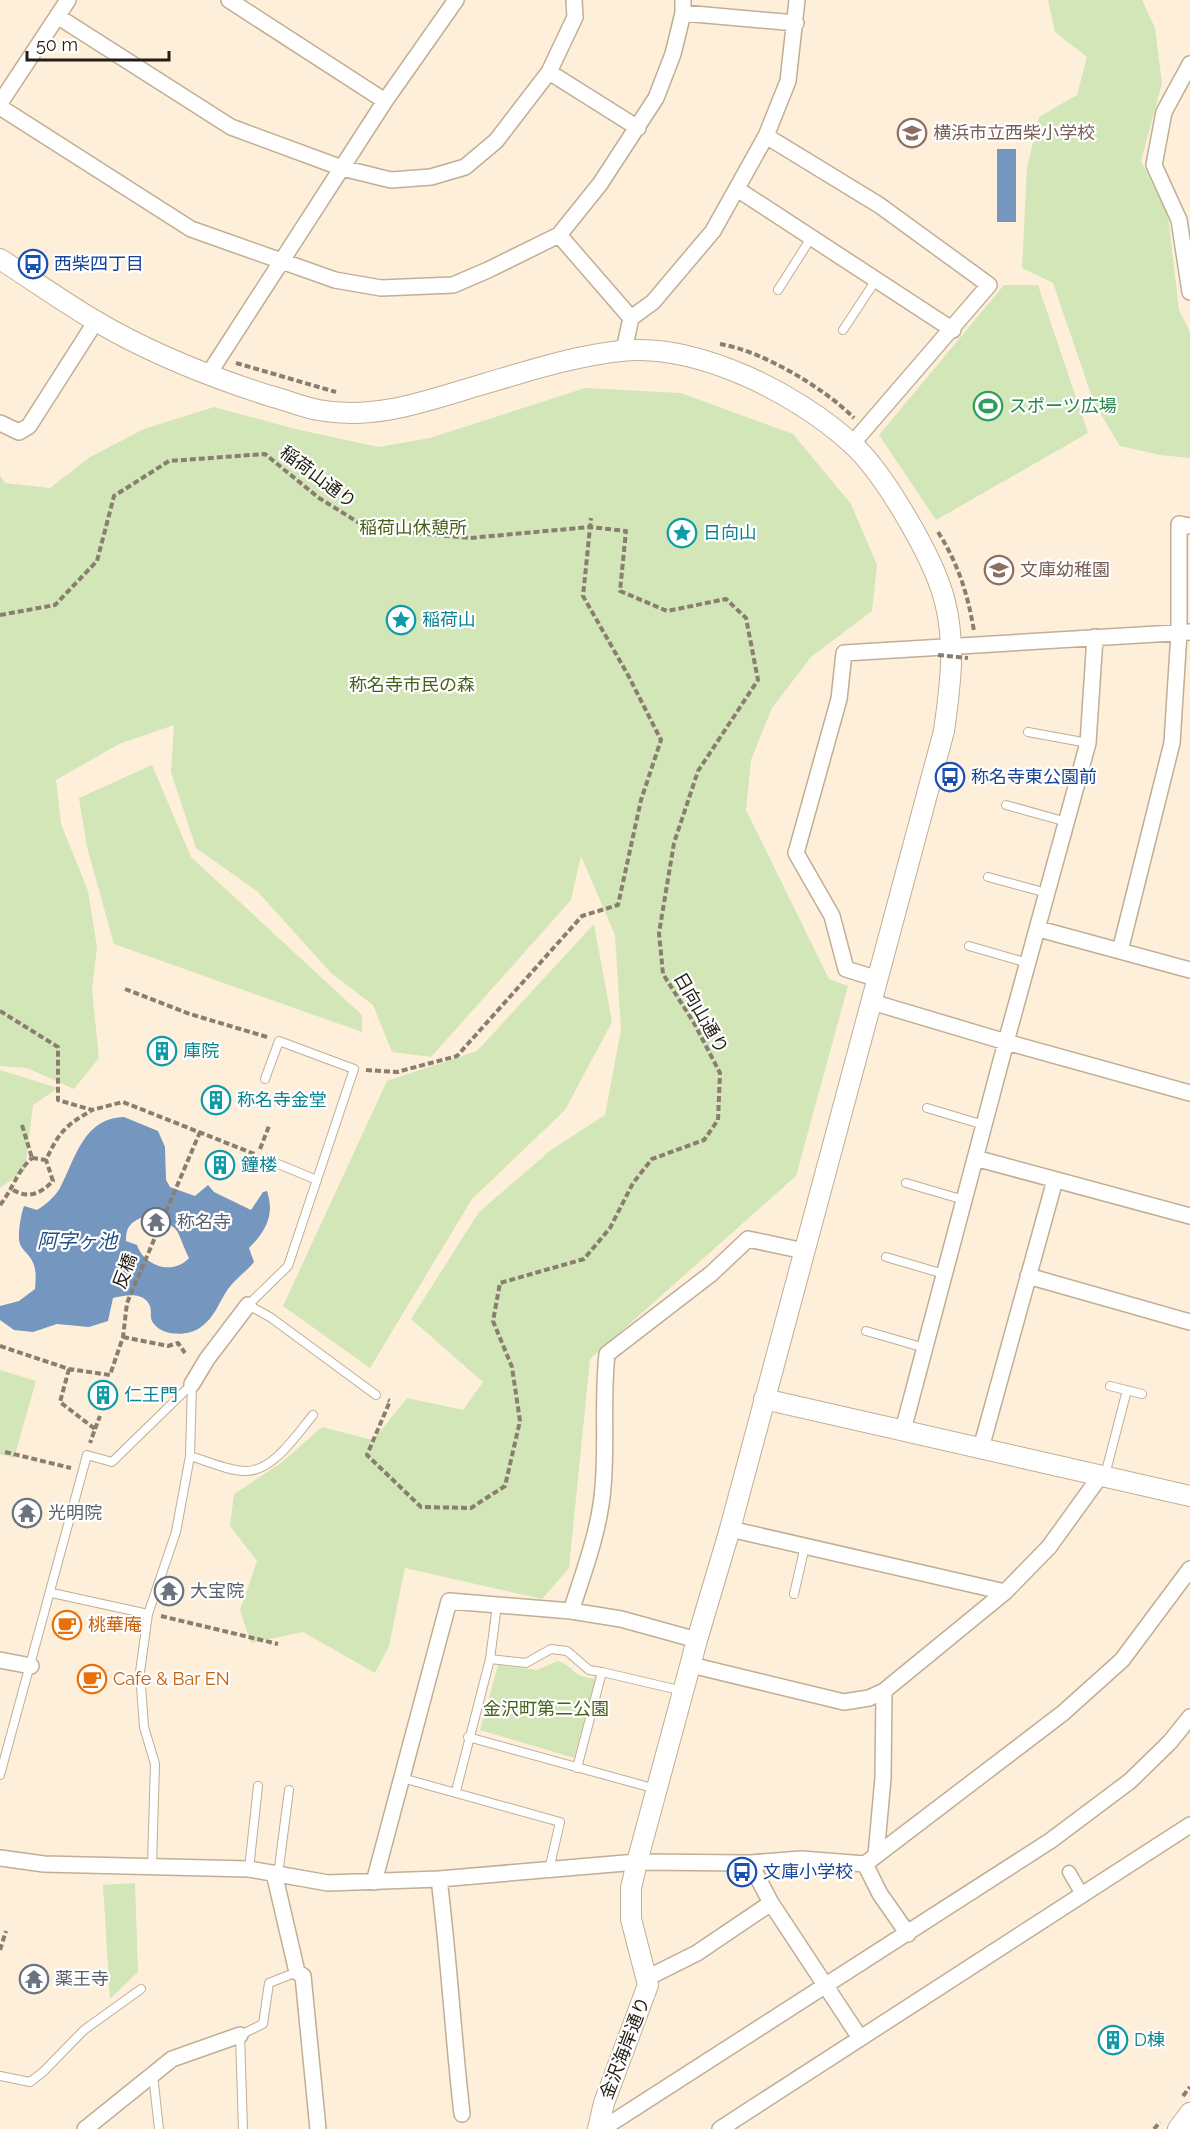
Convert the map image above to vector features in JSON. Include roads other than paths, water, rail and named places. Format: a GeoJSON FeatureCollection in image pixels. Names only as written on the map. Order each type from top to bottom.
{"type":"FeatureCollection","features":[{"type":"Feature","properties":{"kind":"street"},"geometry":{"type":"LineString","coordinates":[[68,0],[0,105],[191,229],[335,280],[381,288],[453,285],[559,235],[600,184],[656,98],[673,54],[683,7],[796,23]]}},
{"type":"Feature","properties":{"kind":"street"},"geometry":{"type":"LineString","coordinates":[[229,0],[386,101]]}},
{"type":"Feature","properties":{"kind":"street"},"geometry":{"type":"LineString","coordinates":[[57,16],[231,127],[342,168],[391,180],[431,177],[465,167],[496,141],[514,121],[549,72],[574,17],[574,0]]}},
{"type":"Feature","properties":{"kind":"street"},"geometry":{"type":"LineString","coordinates":[[624,350],[631,318],[653,302],[713,231],[766,136],[788,81],[797,0]]}},
{"type":"Feature","properties":{"kind":"street"},"geometry":{"type":"LineString","coordinates":[[208,375],[450,2]]}},
{"type":"Feature","properties":{"kind":"street"},"geometry":{"type":"LineString","coordinates":[[1190,64],[1164,112],[1154,165],[1179,220],[1190,292]]}},
{"type":"Feature","properties":{"kind":"street"},"geometry":{"type":"LineString","coordinates":[[549,72],[638,128]]}},
{"type":"Feature","properties":{"kind":"street"},"geometry":{"type":"LineString","coordinates":[[766,136],[879,205],[989,285],[953,330],[852,444]]}},
{"type":"Feature","properties":{"kind":"street"},"geometry":{"type":"LineString","coordinates":[[737,189],[953,330]]}},
{"type":"Feature","properties":{"kind":"street"},"geometry":{"type":"LineString","coordinates":[[559,235],[631,318]]}},
{"type":"Feature","properties":{"kind":"street","name":"金沢海岸通り"},"geometry":{"type":"LineString","coordinates":[[0,259],[96,321],[208,375],[318,410],[366,414],[411,407],[580,357],[624,350],[659,351],[717,364],[766,385],[814,414],[852,444],[895,499],[926,555],[945,600],[945,650],[952,677],[944,732],[730,1529],[697,1640],[637,1862],[631,1888],[631,1919],[648,1985],[647,1995],[604,2103],[598,2129]]}},
{"type":"Feature","properties":{"kind":"street"},"geometry":{"type":"LineString","coordinates":[[0,423],[19,432],[29,426],[96,321]]}},
{"type":"Feature","properties":{"kind":"street"},"geometry":{"type":"LineString","coordinates":[[1120,951],[1172,743],[1184,633],[1179,524],[1190,526]]}},
{"type":"Feature","properties":{"kind":"street"},"geometry":{"type":"LineString","coordinates":[[878,979],[846,969],[832,916],[796,853],[839,699],[844,653],[945,650],[1095,637],[1184,633]]}},
{"type":"Feature","properties":{"kind":"street"},"geometry":{"type":"LineString","coordinates":[[903,1430],[1088,743],[1095,637]]}},
{"type":"Feature","properties":{"kind":"street"},"geometry":{"type":"LineString","coordinates":[[1039,929],[1190,970]]}},
{"type":"Feature","properties":{"kind":"street"},"geometry":{"type":"LineString","coordinates":[[872,1002],[1190,1094]]}},
{"type":"Feature","properties":{"kind":"street"},"geometry":{"type":"LineString","coordinates":[[975,1158],[1190,1216]]}},
{"type":"Feature","properties":{"kind":"street"},"geometry":{"type":"LineString","coordinates":[[981,1448],[1054,1180]]}},
{"type":"Feature","properties":{"kind":"street"},"geometry":{"type":"LineString","coordinates":[[571,1611],[593,1542],[603,1488],[603,1393],[607,1354],[712,1273],[748,1239],[804,1251]]}},
{"type":"Feature","properties":{"kind":"street"},"geometry":{"type":"LineString","coordinates":[[1029,1276],[1190,1322]]}},
{"type":"Feature","properties":{"kind":"street"},"geometry":{"type":"LineString","coordinates":[[192,1384],[207,1359],[248,1305]]}},
{"type":"Feature","properties":{"kind":"street"},"geometry":{"type":"LineString","coordinates":[[764,1399],[1190,1496]]}},
{"type":"Feature","properties":{"kind":"street"},"geometry":{"type":"LineString","coordinates":[[691,1665],[844,1702],[869,1698],[884,1691],[1005,1592],[1049,1547],[1103,1476]]}},
{"type":"Feature","properties":{"kind":"street"},"geometry":{"type":"LineString","coordinates":[[730,1529],[1005,1592]]}},
{"type":"Feature","properties":{"kind":"street"},"geometry":{"type":"LineString","coordinates":[[0,1858],[44,1864],[249,1869],[328,1883],[439,1880],[637,1862],[750,1863],[801,1859],[871,1859],[1063,1713],[1122,1660],[1188,1576]]}},
{"type":"Feature","properties":{"kind":"street"},"geometry":{"type":"LineString","coordinates":[[374,1882],[449,1601],[571,1611],[621,1619],[697,1640]]}},
{"type":"Feature","properties":{"kind":"street"},"geometry":{"type":"LineString","coordinates":[[0,1660],[31,1666]]}},
{"type":"Feature","properties":{"kind":"street"},"geometry":{"type":"LineString","coordinates":[[884,1691],[883,1778],[871,1859],[880,1894],[908,1934]]}},
{"type":"Feature","properties":{"kind":"street"},"geometry":{"type":"LineString","coordinates":[[602,2129],[1050,1841],[1130,1781],[1170,1742],[1190,1717]]}},
{"type":"Feature","properties":{"kind":"street"},"geometry":{"type":"LineString","coordinates":[[720,2129],[1190,1825]]}},
{"type":"Feature","properties":{"kind":"street"},"geometry":{"type":"LineString","coordinates":[[750,1863],[771,1903],[860,2038]]}},
{"type":"Feature","properties":{"kind":"street"},"geometry":{"type":"LineString","coordinates":[[1069,1872],[1083,1896]]}},
{"type":"Feature","properties":{"kind":"street"},"geometry":{"type":"LineString","coordinates":[[276,1874],[297,1972],[303,1976],[318,2129]]}},
{"type":"Feature","properties":{"kind":"street"},"geometry":{"type":"LineString","coordinates":[[439,1880],[449,1951],[454,2040],[462,2114]]}},
{"type":"Feature","properties":{"kind":"street"},"geometry":{"type":"LineString","coordinates":[[645,1979],[697,1953],[771,1903]]}},
{"type":"Feature","properties":{"kind":"street"},"geometry":{"type":"LineString","coordinates":[[85,2129],[172,2059],[240,2035]]}},
{"type":"Feature","properties":{"kind":"street"},"geometry":{"type":"LineString","coordinates":[[1178,2129],[1190,2113]]}},
{"type":"Feature","properties":{"kind":"lane"},"geometry":{"type":"LineString","coordinates":[[778,290],[811,238]]}},
{"type":"Feature","properties":{"kind":"lane"},"geometry":{"type":"LineString","coordinates":[[843,330],[876,280]]}},
{"type":"Feature","properties":{"kind":"lane"},"geometry":{"type":"LineString","coordinates":[[1028,732],[1088,743]]}},
{"type":"Feature","properties":{"kind":"lane"},"geometry":{"type":"LineString","coordinates":[[1006,805],[1067,822]]}},
{"type":"Feature","properties":{"kind":"lane"},"geometry":{"type":"LineString","coordinates":[[988,877],[1048,893]]}},
{"type":"Feature","properties":{"kind":"lane"},"geometry":{"type":"LineString","coordinates":[[969,946],[1029,964]]}},
{"type":"Feature","properties":{"kind":"lane"},"geometry":{"type":"LineString","coordinates":[[265,1078],[279,1041],[354,1069],[288,1266],[248,1305],[270,1317],[376,1395]]}},
{"type":"Feature","properties":{"kind":"lane"},"geometry":{"type":"LineString","coordinates":[[927,1108],[984,1125]]}},
{"type":"Feature","properties":{"kind":"lane"},"geometry":{"type":"LineString","coordinates":[[262,1157],[316,1180]]}},
{"type":"Feature","properties":{"kind":"lane"},"geometry":{"type":"LineString","coordinates":[[906,1183],[964,1200]]}},
{"type":"Feature","properties":{"kind":"lane"},"geometry":{"type":"LineString","coordinates":[[886,1257],[944,1274]]}},
{"type":"Feature","properties":{"kind":"lane"},"geometry":{"type":"LineString","coordinates":[[866,1331],[925,1348]]}},
{"type":"Feature","properties":{"kind":"lane"},"geometry":{"type":"LineString","coordinates":[[0,1775],[52,1593],[87,1455],[112,1462],[192,1384]]}},
{"type":"Feature","properties":{"kind":"lane"},"geometry":{"type":"LineString","coordinates":[[152,1865],[155,1764],[144,1727],[140,1672],[148,1614],[176,1532],[190,1456],[192,1384]]}},
{"type":"Feature","properties":{"kind":"lane"},"geometry":{"type":"LineString","coordinates":[[1110,1386],[1142,1394]]}},
{"type":"Feature","properties":{"kind":"lane"},"geometry":{"type":"LineString","coordinates":[[1103,1476],[1127,1390]]}},
{"type":"Feature","properties":{"kind":"lane"},"geometry":{"type":"LineString","coordinates":[[190,1456],[244,1472],[262,1469],[289,1444],[313,1415]]}},
{"type":"Feature","properties":{"kind":"lane"},"geometry":{"type":"LineString","coordinates":[[794,1594],[805,1546]]}},
{"type":"Feature","properties":{"kind":"lane"},"geometry":{"type":"LineString","coordinates":[[52,1593],[148,1614]]}},
{"type":"Feature","properties":{"kind":"lane"},"geometry":{"type":"LineString","coordinates":[[456,1791],[468,1737],[490,1659],[497,1605]]}},
{"type":"Feature","properties":{"kind":"lane"},"geometry":{"type":"LineString","coordinates":[[490,1659],[526,1663],[551,1649],[567,1651],[588,1670],[684,1691]]}},
{"type":"Feature","properties":{"kind":"lane"},"geometry":{"type":"LineString","coordinates":[[577,1768],[602,1672]]}},
{"type":"Feature","properties":{"kind":"lane"},"geometry":{"type":"LineString","coordinates":[[468,1737],[658,1789]]}},
{"type":"Feature","properties":{"kind":"lane"},"geometry":{"type":"LineString","coordinates":[[402,1778],[456,1791],[560,1822],[549,1870]]}},
{"type":"Feature","properties":{"kind":"lane"},"geometry":{"type":"LineString","coordinates":[[249,1869],[258,1786]]}},
{"type":"Feature","properties":{"kind":"lane"},"geometry":{"type":"LineString","coordinates":[[276,1874],[289,1790]]}},
{"type":"Feature","properties":{"kind":"lane"},"geometry":{"type":"LineString","coordinates":[[243,2129],[240,2035],[263,2024],[269,1983],[297,1972]]}},
{"type":"Feature","properties":{"kind":"lane"},"geometry":{"type":"LineString","coordinates":[[0,2076],[30,2082],[84,2030],[141,1989]]}},
{"type":"Feature","properties":{"kind":"lane"},"geometry":{"type":"LineString","coordinates":[[153,2073],[159,2129]]}},
{"type":"Feature","properties":{"kind":"water"},"geometry":{"type":"Polygon","coordinates":[[[997,149],[1016,149],[1016,222],[997,222],[997,149]]]}},
{"type":"Feature","properties":{"kind":"water","name":"阿字ヶ池"},"geometry":{"type":"Polygon","coordinates":[[[124,1117],[158,1131],[165,1147],[166,1180],[170,1187],[195,1196],[208,1185],[214,1192],[251,1210],[263,1192],[267,1191],[270,1208],[267,1222],[249,1248],[254,1262],[231,1285],[210,1319],[201,1327],[190,1332],[177,1334],[158,1328],[152,1320],[151,1308],[147,1301],[134,1295],[113,1298],[108,1321],[89,1327],[57,1324],[33,1332],[14,1330],[0,1320],[0,1306],[19,1301],[35,1289],[35,1267],[19,1240],[24,1206],[37,1210],[53,1198],[82,1142],[99,1125],[110,1119],[124,1117]],[[145,1216],[130,1225],[126,1241],[137,1245],[146,1258],[160,1266],[175,1267],[189,1258],[175,1229],[145,1216]]]}},
{"type":"Feature","properties":{"kind":"place","name":"横浜市立西柴小学校"},"geometry":{"type":"Point","coordinates":[912,133]}},
{"type":"Feature","properties":{"kind":"place","name":"西柴四丁目"},"geometry":{"type":"Point","coordinates":[33,264]}},
{"type":"Feature","properties":{"kind":"place","name":"スポーツ広場"},"geometry":{"type":"Point","coordinates":[988,406]}},
{"type":"Feature","properties":{"kind":"place","name":"日向山"},"geometry":{"type":"Point","coordinates":[682,533]}},
{"type":"Feature","properties":{"kind":"place","name":"文庫幼稚園"},"geometry":{"type":"Point","coordinates":[999,570]}},
{"type":"Feature","properties":{"kind":"place","name":"稲荷山"},"geometry":{"type":"Point","coordinates":[401,620]}},
{"type":"Feature","properties":{"kind":"place","name":"称名寺東公園前"},"geometry":{"type":"Point","coordinates":[950,777]}},
{"type":"Feature","properties":{"kind":"place","name":"庫院"},"geometry":{"type":"Point","coordinates":[162,1051]}},
{"type":"Feature","properties":{"kind":"place","name":"称名寺金堂"},"geometry":{"type":"Point","coordinates":[216,1100]}},
{"type":"Feature","properties":{"kind":"place","name":"鐘楼"},"geometry":{"type":"Point","coordinates":[220,1165]}},
{"type":"Feature","properties":{"kind":"place","name":"称名寺"},"geometry":{"type":"Point","coordinates":[156,1222]}},
{"type":"Feature","properties":{"kind":"place","name":"仁王門"},"geometry":{"type":"Point","coordinates":[103,1395]}},
{"type":"Feature","properties":{"kind":"place","name":"光明院"},"geometry":{"type":"Point","coordinates":[27,1513]}},
{"type":"Feature","properties":{"kind":"place","name":"大宝院"},"geometry":{"type":"Point","coordinates":[169,1591]}},
{"type":"Feature","properties":{"kind":"place","name":"桃華庵"},"geometry":{"type":"Point","coordinates":[67,1625]}},
{"type":"Feature","properties":{"kind":"place","name":"Cafe & Bar EN"},"geometry":{"type":"Point","coordinates":[92,1679]}},
{"type":"Feature","properties":{"kind":"place","name":"文庫小学校"},"geometry":{"type":"Point","coordinates":[742,1872]}},
{"type":"Feature","properties":{"kind":"place","name":"薬王寺"},"geometry":{"type":"Point","coordinates":[34,1979]}},
{"type":"Feature","properties":{"kind":"place","name":"D棟"},"geometry":{"type":"Point","coordinates":[1113,2040]}},
{"type":"Feature","properties":{"kind":"park label","name":"稲荷山休憩所"},"geometry":{"type":"Point","coordinates":[413,528]}},
{"type":"Feature","properties":{"kind":"park label","name":"称名寺市民の森"},"geometry":{"type":"Point","coordinates":[412,685]}},
{"type":"Feature","properties":{"kind":"park label","name":"金沢町第二公園"},"geometry":{"type":"Point","coordinates":[546,1709]}}]}
